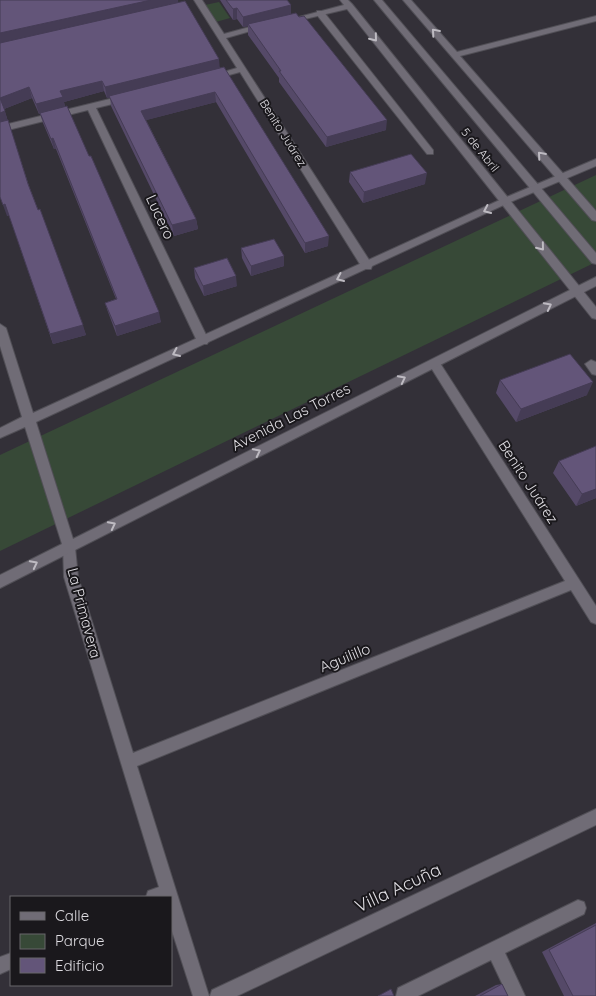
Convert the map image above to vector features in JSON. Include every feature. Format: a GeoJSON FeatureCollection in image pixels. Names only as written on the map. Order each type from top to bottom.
{"type":"FeatureCollection","features":[{"type":"Feature","properties":{"kind":"street"},"geometry":{"type":"LineString","coordinates":[[378,0],[596,260]]}},
{"type":"Feature","properties":{"kind":"street"},"geometry":{"type":"LineString","coordinates":[[407,0],[596,218]]}},
{"type":"Feature","properties":{"kind":"street"},"geometry":{"type":"LineString","coordinates":[[222,37],[320,13],[346,3]]}},
{"type":"Feature","properties":{"kind":"street","name":"5 de Abril"},"geometry":{"type":"LineString","coordinates":[[346,3],[596,315]]}},
{"type":"Feature","properties":{"kind":"street","name":"Benito Juárez"},"geometry":{"type":"LineString","coordinates":[[197,4],[222,37],[367,266]]}},
{"type":"Feature","properties":{"kind":"street"},"geometry":{"type":"LineString","coordinates":[[320,13],[430,152]]}},
{"type":"Feature","properties":{"kind":"street"},"geometry":{"type":"LineString","coordinates":[[454,54],[596,18]]}},
{"type":"Feature","properties":{"kind":"street"},"geometry":{"type":"LineString","coordinates":[[204,79],[242,69]]}},
{"type":"Feature","properties":{"kind":"street"},"geometry":{"type":"LineString","coordinates":[[0,129],[138,95]]}},
{"type":"Feature","properties":{"kind":"street","name":"Lucero"},"geometry":{"type":"LineString","coordinates":[[91,106],[202,341]]}},
{"type":"Feature","properties":{"kind":"street"},"geometry":{"type":"LineString","coordinates":[[0,433],[505,201],[596,162]]}},
{"type":"Feature","properties":{"kind":"street","name":"Avenida Las Torres"},"geometry":{"type":"LineString","coordinates":[[0,582],[596,282]]}},
{"type":"Feature","properties":{"kind":"street","name":"La Primavera"},"geometry":{"type":"LineString","coordinates":[[0,328],[69,547],[71,577],[129,762],[166,896]]}},
{"type":"Feature","properties":{"kind":"street","name":"Benito Juárez"},"geometry":{"type":"LineString","coordinates":[[434,363],[596,618]]}},
{"type":"Feature","properties":{"kind":"street","name":"Aguilillo"},"geometry":{"type":"LineString","coordinates":[[129,762],[574,583]]}},
{"type":"Feature","properties":{"kind":"street","name":"Villa Acuña"},"geometry":{"type":"LineString","coordinates":[[218,996],[596,817]]}},
{"type":"Feature","properties":{"kind":"street"},"geometry":{"type":"LineString","coordinates":[[404,994],[578,908]]}},
{"type":"Feature","properties":{"kind":"street","name":"La Primavera"},"geometry":{"type":"LineString","coordinates":[[172,913],[201,996]]}},
{"type":"Feature","properties":{"kind":"street"},"geometry":{"type":"LineString","coordinates":[[495,949],[517,996]]}},
{"type":"Feature","properties":{"kind":"green space"},"geometry":{"type":"Polygon","coordinates":[[[219,2],[230,18],[216,22],[205,5],[219,2]]]}},
{"type":"Feature","properties":{"kind":"green space"},"geometry":{"type":"Polygon","coordinates":[[[596,175],[596,262],[0,551],[0,455],[596,175]]]}},
{"type":"Feature","properties":{"kind":"building"},"geometry":{"type":"Polygon","coordinates":[[[0,0],[151,0],[0,33],[0,0]]]}},
{"type":"Feature","properties":{"kind":"building"},"geometry":{"type":"Polygon","coordinates":[[[226,0],[287,0],[291,5],[243,17],[237,8],[233,9],[226,0]]]}},
{"type":"Feature","properties":{"kind":"building"},"geometry":{"type":"Polygon","coordinates":[[[185,1],[219,59],[105,87],[102,81],[60,91],[63,97],[36,104],[29,87],[0,98],[0,43],[185,1]]]}},
{"type":"Feature","properties":{"kind":"building"},"geometry":{"type":"Polygon","coordinates":[[[296,13],[299,17],[304,16],[387,120],[327,137],[279,71],[281,71],[248,24],[296,13]]]}},
{"type":"Feature","properties":{"kind":"building"},"geometry":{"type":"Polygon","coordinates":[[[224,67],[329,236],[305,243],[215,92],[141,111],[196,219],[172,225],[109,96],[224,67]]]}},
{"type":"Feature","properties":{"kind":"building"},"geometry":{"type":"Polygon","coordinates":[[[0,98],[5,111],[0,113],[0,98]]]}},
{"type":"Feature","properties":{"kind":"building"},"geometry":{"type":"Polygon","coordinates":[[[67,106],[89,156],[91,156],[159,312],[115,326],[105,303],[117,299],[53,138],[51,139],[40,113],[67,106]]]}},
{"type":"Feature","properties":{"kind":"building"},"geometry":{"type":"Polygon","coordinates":[[[8,120],[28,184],[38,210],[40,209],[83,325],[50,334],[5,204],[3,205],[0,197],[0,122],[8,120]]]}},
{"type":"Feature","properties":{"kind":"building"},"geometry":{"type":"Polygon","coordinates":[[[411,154],[427,173],[364,192],[350,172],[411,154]]]}},
{"type":"Feature","properties":{"kind":"building"},"geometry":{"type":"Polygon","coordinates":[[[274,239],[284,256],[251,266],[241,248],[274,239]]]}},
{"type":"Feature","properties":{"kind":"building"},"geometry":{"type":"Polygon","coordinates":[[[227,258],[236,276],[203,286],[194,268],[227,258]]]}},
{"type":"Feature","properties":{"kind":"building"},"geometry":{"type":"Polygon","coordinates":[[[570,354],[593,382],[521,409],[500,380],[570,354]]]}},
{"type":"Feature","properties":{"kind":"building"},"geometry":{"type":"Polygon","coordinates":[[[596,446],[596,489],[582,494],[559,461],[596,446]]]}},
{"type":"Feature","properties":{"kind":"building"},"geometry":{"type":"Polygon","coordinates":[[[596,925],[596,996],[573,996],[549,950],[596,925]]]}},
{"type":"Feature","properties":{"kind":"building"},"geometry":{"type":"Polygon","coordinates":[[[502,984],[508,996],[480,996],[502,984]]]}},
{"type":"Feature","properties":{"kind":"building"},"geometry":{"type":"Polygon","coordinates":[[[391,989],[394,996],[378,996],[391,989]]]}}]}
